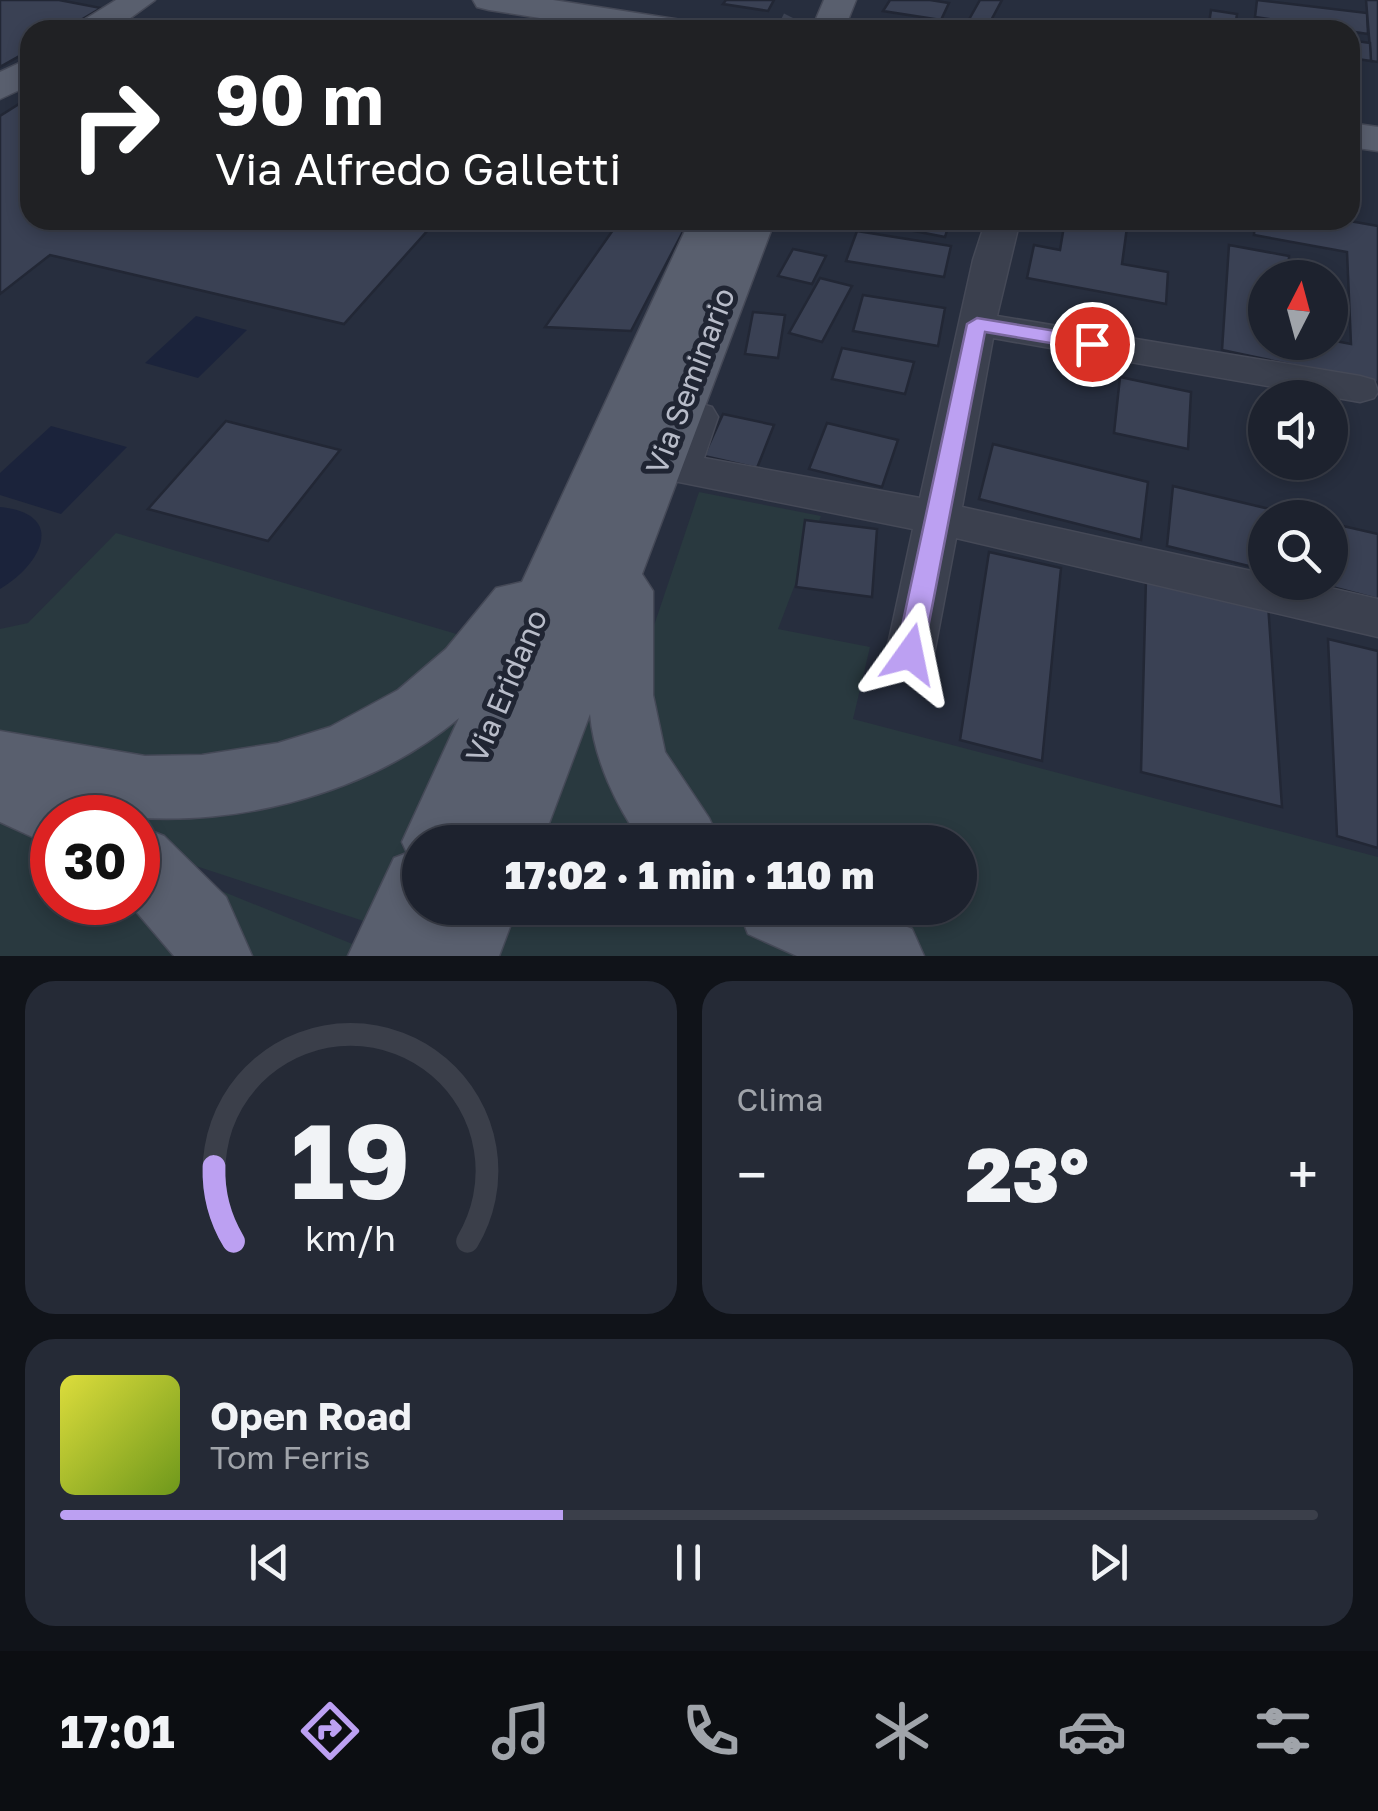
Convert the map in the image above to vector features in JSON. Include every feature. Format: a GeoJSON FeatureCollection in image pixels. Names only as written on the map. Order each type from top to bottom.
{"type":"FeatureCollection","features":[{"type":"Feature","properties":{"kind":"main road"},"geometry":{"type":"LineString","coordinates":[[107,20],[139,0]]}},
{"type":"Feature","properties":{"kind":"main road"},"geometry":{"type":"LineString","coordinates":[[489,0],[618,20]]}},
{"type":"Feature","properties":{"kind":"main road","name":"Via Seminario"},"geometry":{"type":"LineString","coordinates":[[600,536],[708,230]]}},
{"type":"Feature","properties":{"kind":"main road","name":"Via Seminario"},"geometry":{"type":"LineString","coordinates":[[600,536],[748,230]]}},
{"type":"Feature","properties":{"kind":"main road"},"geometry":{"type":"LineString","coordinates":[[0,761],[95,782],[164,788],[222,786],[280,774],[335,754],[411,716],[448,688],[600,536]]}},
{"type":"Feature","properties":{"kind":"main road"},"geometry":{"type":"LineString","coordinates":[[600,536],[618,696],[631,754],[653,804],[670,825]]}},
{"type":"Feature","properties":{"kind":"main road","name":"Via Eridano"},"geometry":{"type":"LineString","coordinates":[[447,825],[600,536]]}},
{"type":"Feature","properties":{"kind":"main road","name":"Via Eridano"},"geometry":{"type":"LineString","coordinates":[[511,825],[600,536]]}},
{"type":"Feature","properties":{"kind":"main road"},"geometry":{"type":"LineString","coordinates":[[0,788],[30,802]]}},
{"type":"Feature","properties":{"kind":"main road"},"geometry":{"type":"LineString","coordinates":[[160,884],[199,924],[213,956]]}},
{"type":"Feature","properties":{"kind":"main road"},"geometry":{"type":"LineString","coordinates":[[387,956],[402,923]]}},
{"type":"Feature","properties":{"kind":"main road"},"geometry":{"type":"LineString","coordinates":[[460,956],[473,925]]}},
{"type":"Feature","properties":{"kind":"main road"},"geometry":{"type":"LineString","coordinates":[[814,925],[885,956]]}},
{"type":"Feature","properties":{"kind":"street"},"geometry":{"type":"LineString","coordinates":[[765,230],[679,468],[938,518],[1378,618]]}},
{"type":"Feature","properties":{"kind":"street"},"geometry":{"type":"LineString","coordinates":[[910,654],[977,324],[1000,230]]}},
{"type":"Feature","properties":{"kind":"street"},"geometry":{"type":"LineString","coordinates":[[977,324],[1360,390]]}},
{"type":"Feature","properties":{"kind":"shaded area"},"geometry":{"type":"Polygon","coordinates":[[[699,492],[821,516],[778,629],[870,647],[853,719],[1378,857],[1378,956],[470,956],[160,854],[160,795],[30,795],[30,925],[160,925],[160,866],[382,956],[0,956],[0,629],[28,623],[116,533],[470,638],[638,673],[699,492]]]}},
{"type":"Feature","properties":{"kind":"water"},"geometry":{"type":"Polygon","coordinates":[[[196,316],[247,330],[198,378],[145,363],[196,316]]]}},
{"type":"Feature","properties":{"kind":"water"},"geometry":{"type":"Polygon","coordinates":[[[51,426],[127,447],[61,514],[0,495],[0,473],[51,426]]]}},
{"type":"Feature","properties":{"kind":"water"},"geometry":{"type":"Polygon","coordinates":[[[0,507],[34,519],[41,530],[41,542],[27,567],[0,589],[0,507]]]}},
{"type":"Feature","properties":{"kind":"building"},"geometry":{"type":"Polygon","coordinates":[[[0,0],[59,0],[101,8],[81,20],[20,20],[20,56],[0,67],[0,0]]]}},
{"type":"Feature","properties":{"kind":"building"},"geometry":{"type":"Polygon","coordinates":[[[726,0],[774,0],[768,11],[723,4],[726,0]]]}},
{"type":"Feature","properties":{"kind":"building"},"geometry":{"type":"Polygon","coordinates":[[[890,0],[949,3],[941,20],[883,11],[890,0]]]}},
{"type":"Feature","properties":{"kind":"building"},"geometry":{"type":"Polygon","coordinates":[[[980,0],[1002,0],[991,20],[969,20],[980,0]]]}},
{"type":"Feature","properties":{"kind":"building"},"geometry":{"type":"Polygon","coordinates":[[[1257,0],[1367,13],[1368,34],[1360,33],[1360,20],[1255,17],[1257,0]]]}},
{"type":"Feature","properties":{"kind":"building"},"geometry":{"type":"Polygon","coordinates":[[[1366,0],[1378,0],[1378,62],[1371,61],[1366,0]]]}},
{"type":"Feature","properties":{"kind":"building"},"geometry":{"type":"Polygon","coordinates":[[[1211,10],[1237,14],[1236,20],[1210,20],[1211,10]]]}},
{"type":"Feature","properties":{"kind":"building"},"geometry":{"type":"Polygon","coordinates":[[[1360,42],[1370,43],[1371,61],[1360,59],[1360,42]]]}},
{"type":"Feature","properties":{"kind":"building"},"geometry":{"type":"Polygon","coordinates":[[[20,103],[20,230],[428,230],[344,324],[50,255],[0,294],[0,116],[20,103]]]}},
{"type":"Feature","properties":{"kind":"building"},"geometry":{"type":"Polygon","coordinates":[[[1360,223],[1378,226],[1378,383],[1269,360],[1348,360],[1348,343],[1351,344],[1347,252],[1254,235],[1254,230],[1360,230],[1360,223]]]}},
{"type":"Feature","properties":{"kind":"building"},"geometry":{"type":"Polygon","coordinates":[[[613,230],[684,230],[631,331],[545,327],[613,230]]]}},
{"type":"Feature","properties":{"kind":"building"},"geometry":{"type":"Polygon","coordinates":[[[909,230],[947,230],[945,237],[909,230]]]}},
{"type":"Feature","properties":{"kind":"building"},"geometry":{"type":"Polygon","coordinates":[[[1063,230],[1127,230],[1122,264],[1168,272],[1166,304],[1027,278],[1034,245],[1060,250],[1063,230]]]}},
{"type":"Feature","properties":{"kind":"building"},"geometry":{"type":"Polygon","coordinates":[[[857,231],[951,246],[944,277],[846,261],[857,231]]]}},
{"type":"Feature","properties":{"kind":"building"},"geometry":{"type":"Polygon","coordinates":[[[1229,245],[1289,256],[1289,260],[1248,260],[1248,356],[1222,350],[1229,245]]]}},
{"type":"Feature","properties":{"kind":"building"},"geometry":{"type":"Polygon","coordinates":[[[793,249],[826,256],[812,284],[778,276],[793,249]]]}},
{"type":"Feature","properties":{"kind":"building"},"geometry":{"type":"Polygon","coordinates":[[[820,278],[852,286],[822,342],[789,333],[820,278]]]}},
{"type":"Feature","properties":{"kind":"building"},"geometry":{"type":"Polygon","coordinates":[[[863,295],[945,308],[938,346],[853,331],[863,295]]]}},
{"type":"Feature","properties":{"kind":"building"},"geometry":{"type":"Polygon","coordinates":[[[753,312],[785,315],[778,358],[745,354],[753,312]]]}},
{"type":"Feature","properties":{"kind":"building"},"geometry":{"type":"Polygon","coordinates":[[[842,348],[914,362],[905,394],[832,379],[842,348]]]}},
{"type":"Feature","properties":{"kind":"building"},"geometry":{"type":"Polygon","coordinates":[[[1120,377],[1191,392],[1188,449],[1114,433],[1120,377]]]}},
{"type":"Feature","properties":{"kind":"building"},"geometry":{"type":"Polygon","coordinates":[[[723,414],[774,425],[757,468],[704,456],[723,414]]]}},
{"type":"Feature","properties":{"kind":"building"},"geometry":{"type":"Polygon","coordinates":[[[226,421],[340,450],[268,541],[148,509],[226,421]]]}},
{"type":"Feature","properties":{"kind":"building"},"geometry":{"type":"Polygon","coordinates":[[[827,423],[898,440],[882,487],[809,469],[827,423]]]}},
{"type":"Feature","properties":{"kind":"building"},"geometry":{"type":"Polygon","coordinates":[[[993,444],[1148,482],[1141,540],[979,499],[993,444]]]}},
{"type":"Feature","properties":{"kind":"building"},"geometry":{"type":"Polygon","coordinates":[[[1173,486],[1248,504],[1248,566],[1167,546],[1173,486]]]}},
{"type":"Feature","properties":{"kind":"building"},"geometry":{"type":"Polygon","coordinates":[[[805,520],[877,529],[872,597],[796,587],[805,520]]]}},
{"type":"Feature","properties":{"kind":"building"},"geometry":{"type":"Polygon","coordinates":[[[1348,527],[1378,534],[1378,599],[1348,591],[1348,527]]]}},
{"type":"Feature","properties":{"kind":"building"},"geometry":{"type":"Polygon","coordinates":[[[989,552],[1061,568],[1042,761],[960,740],[989,552]]]}},
{"type":"Feature","properties":{"kind":"building"},"geometry":{"type":"Polygon","coordinates":[[[1146,578],[1268,604],[1282,807],[1141,772],[1146,578]]]}},
{"type":"Feature","properties":{"kind":"building"},"geometry":{"type":"Polygon","coordinates":[[[1328,639],[1378,651],[1378,848],[1337,836],[1328,639]]]}},
{"type":"Feature","properties":{"kind":"route"},"geometry":{"type":"LineString","coordinates":[[910,654],[977,324],[1092,344]]}}]}
